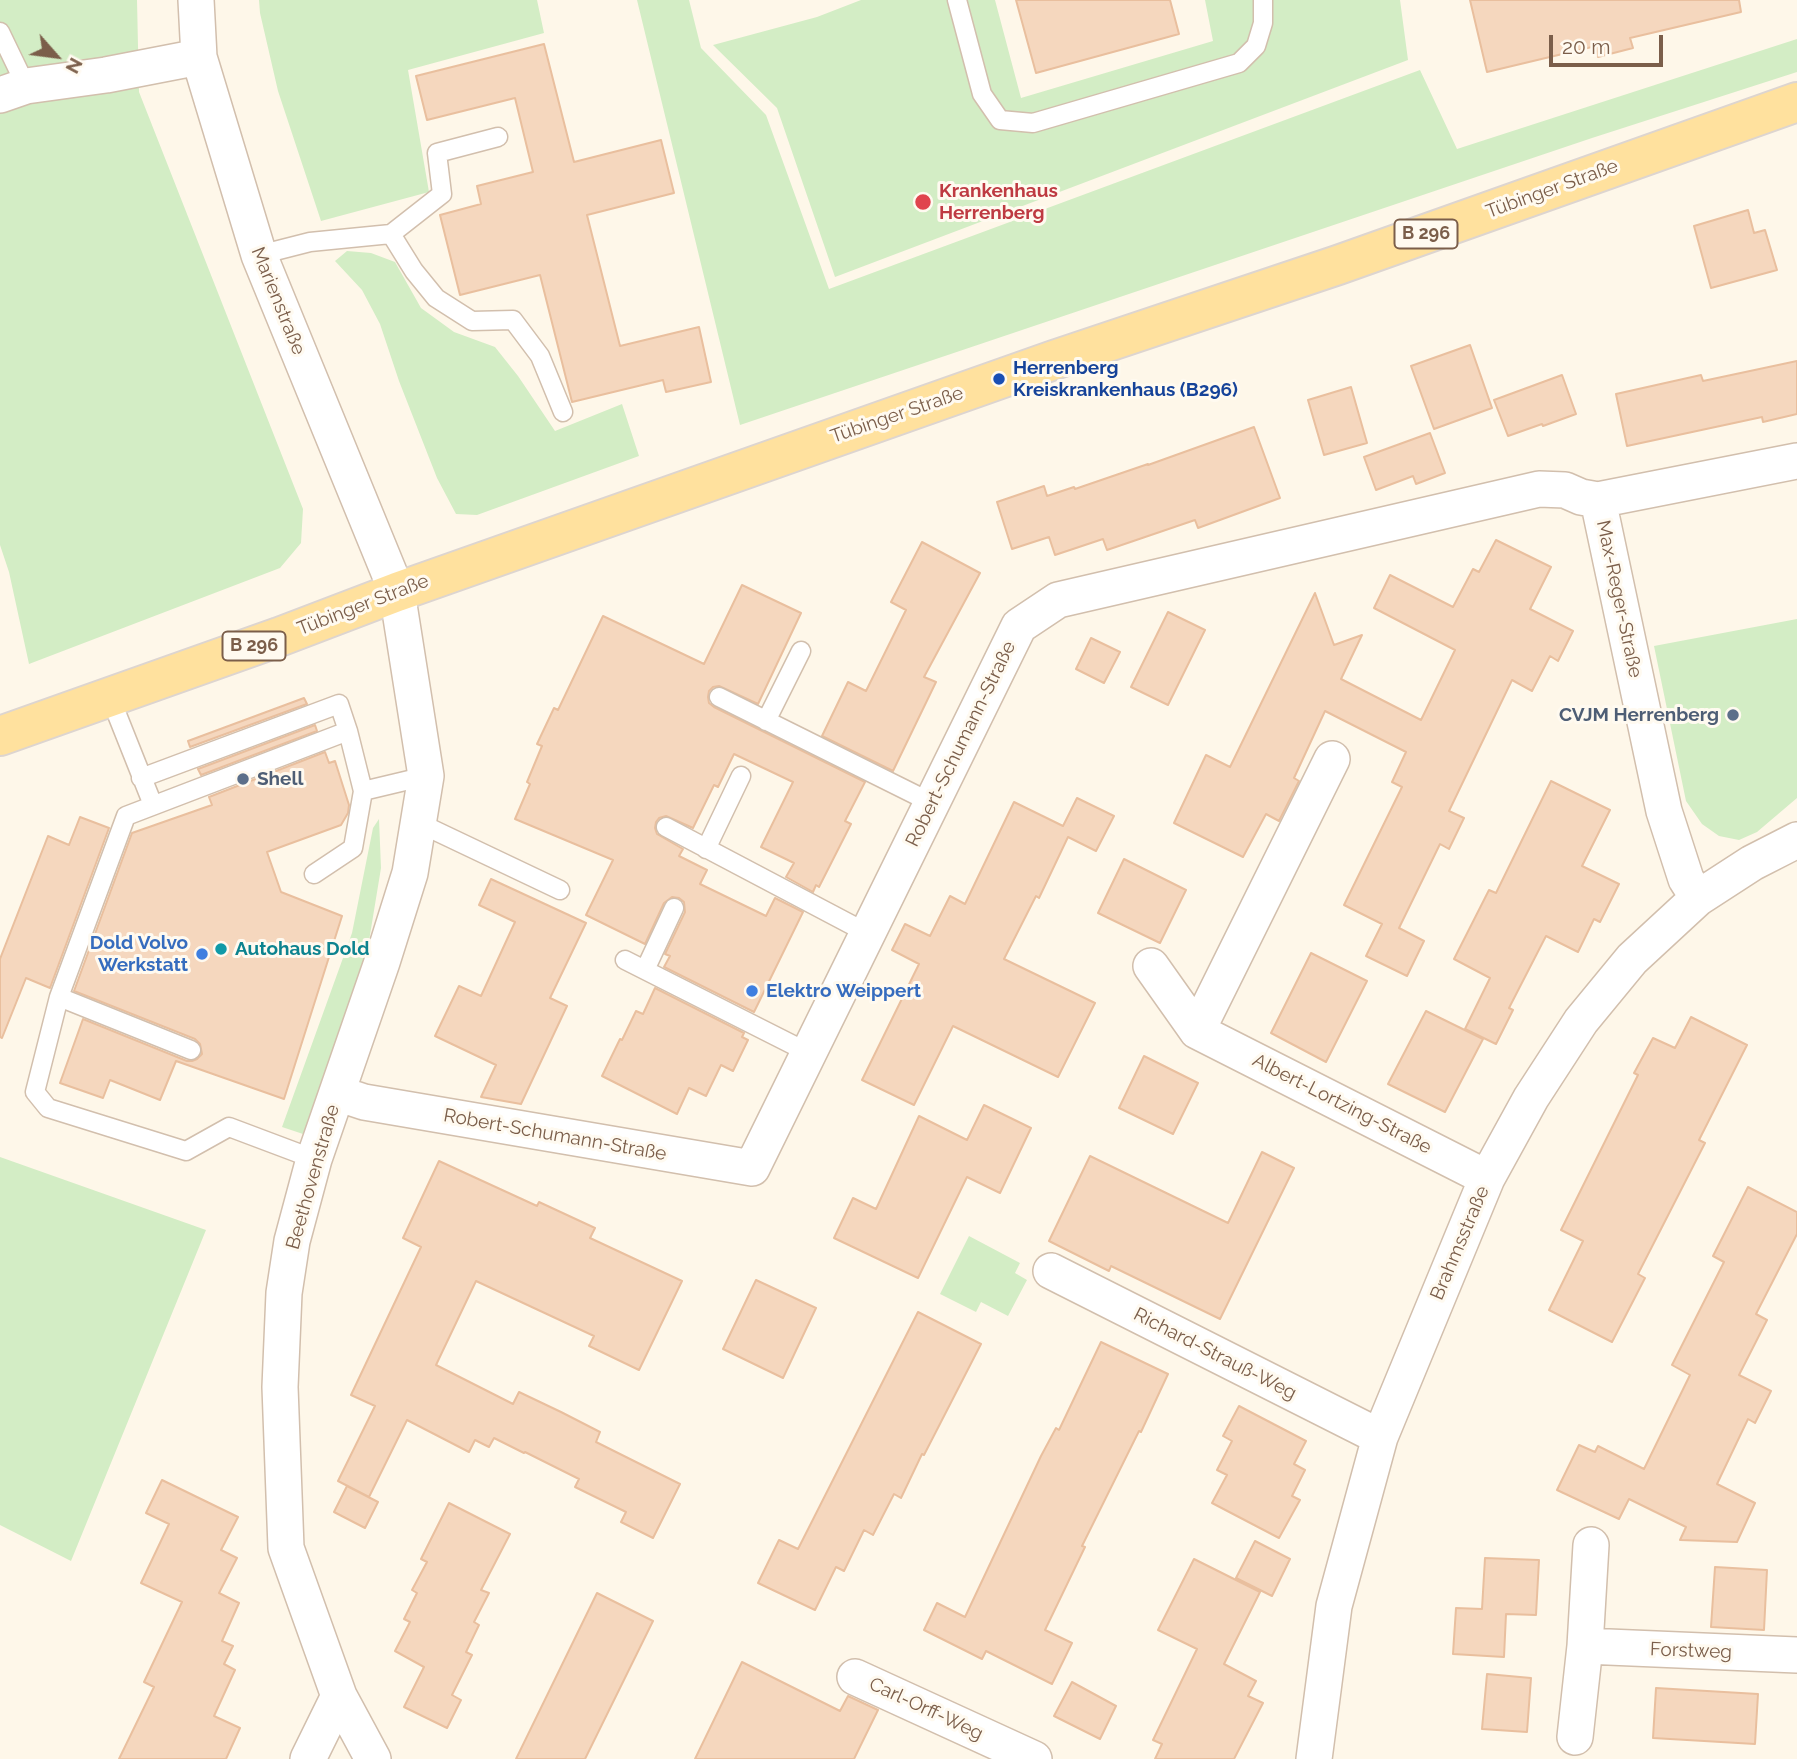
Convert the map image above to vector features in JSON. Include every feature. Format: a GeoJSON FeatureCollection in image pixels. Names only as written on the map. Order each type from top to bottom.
{"type":"FeatureCollection","features":[{"type":"Feature","properties":{"kind":"main road","name":"Tübinger Straße"},"geometry":{"type":"LineString","coordinates":[[0,736],[397,592],[1054,360],[1351,261],[1797,102]]}},
{"type":"Feature","properties":{"kind":"street","name":"Marienstraße"},"geometry":{"type":"LineString","coordinates":[[196,0],[199,57],[259,255],[397,592]]}},
{"type":"Feature","properties":{"kind":"street"},"geometry":{"type":"LineString","coordinates":[[13,90],[199,57]]}},
{"type":"Feature","properties":{"kind":"street","name":"Robert-Schumann-Straße"},"geometry":{"type":"LineString","coordinates":[[337,1093],[364,1102],[751,1168],[1019,626],[1058,600],[1539,489],[1565,490],[1598,500],[1797,461]]}},
{"type":"Feature","properties":{"kind":"street","name":"Max-Reger-Straße"},"geometry":{"type":"LineString","coordinates":[[1598,500],[1664,811],[1686,879],[1698,898]]}},
{"type":"Feature","properties":{"kind":"street","name":"Beethovenstraße"},"geometry":{"type":"LineString","coordinates":[[373,1759],[339,1696],[286,1548],[280,1387],[284,1293],[292,1241],[314,1159],[410,873],[426,776],[397,592]]}},
{"type":"Feature","properties":{"kind":"street"},"geometry":{"type":"LineString","coordinates":[[1197,1031],[1332,759]]}},
{"type":"Feature","properties":{"kind":"street","name":"Brahmsstraße"},"geometry":{"type":"LineString","coordinates":[[1314,1759],[1334,1606],[1380,1437],[1487,1178],[1531,1098],[1581,1021],[1632,959],[1698,898],[1752,863],[1797,840]]}},
{"type":"Feature","properties":{"kind":"street","name":"Albert-Lortzing-Straße"},"geometry":{"type":"LineString","coordinates":[[1151,966],[1197,1031],[1487,1178]]}},
{"type":"Feature","properties":{"kind":"street","name":"Richard-Strauß-Weg"},"geometry":{"type":"LineString","coordinates":[[1051,1271],[1380,1437]]}},
{"type":"Feature","properties":{"kind":"street"},"geometry":{"type":"LineString","coordinates":[[1575,1737],[1585,1646],[1591,1545]]}},
{"type":"Feature","properties":{"kind":"street","name":"Forstweg"},"geometry":{"type":"LineString","coordinates":[[1585,1646],[1797,1655]]}},
{"type":"Feature","properties":{"kind":"street","name":"Carl-Orff-Weg"},"geometry":{"type":"LineString","coordinates":[[855,1677],[1034,1759]]}},
{"type":"Feature","properties":{"kind":"street"},"geometry":{"type":"LineString","coordinates":[[308,1759],[339,1696]]}},
{"type":"Feature","properties":{"kind":"lane"},"geometry":{"type":"LineString","coordinates":[[957,0],[982,94],[1000,120],[1033,123],[1239,63],[1256,46],[1264,23],[1263,0]]}},
{"type":"Feature","properties":{"kind":"lane"},"geometry":{"type":"LineString","coordinates":[[0,32],[13,90]]}},
{"type":"Feature","properties":{"kind":"lane"},"geometry":{"type":"LineString","coordinates":[[259,255],[310,242],[391,234],[442,194],[437,153],[498,137]]}},
{"type":"Feature","properties":{"kind":"lane"},"geometry":{"type":"LineString","coordinates":[[391,234],[414,271],[436,298],[472,321],[513,320],[540,356],[563,412]]}},
{"type":"Feature","properties":{"kind":"lane"},"geometry":{"type":"LineString","coordinates":[[766,721],[801,651]]}},
{"type":"Feature","properties":{"kind":"lane"},"geometry":{"type":"LineString","coordinates":[[110,697],[153,805]]}},
{"type":"Feature","properties":{"kind":"lane"},"geometry":{"type":"LineString","coordinates":[[719,697],[932,803]]}},
{"type":"Feature","properties":{"kind":"lane"},"geometry":{"type":"LineString","coordinates":[[141,778],[339,704],[363,791],[353,848],[314,874]]}},
{"type":"Feature","properties":{"kind":"lane"},"geometry":{"type":"LineString","coordinates":[[314,1159],[229,1128],[186,1151],[48,1108],[35,1092],[59,997],[126,816],[348,731]]}},
{"type":"Feature","properties":{"kind":"lane"},"geometry":{"type":"LineString","coordinates":[[363,791],[426,776]]}},
{"type":"Feature","properties":{"kind":"lane"},"geometry":{"type":"LineString","coordinates":[[706,849],[741,776]]}},
{"type":"Feature","properties":{"kind":"lane"},"geometry":{"type":"LineString","coordinates":[[418,823],[560,890]]}},
{"type":"Feature","properties":{"kind":"lane"},"geometry":{"type":"LineString","coordinates":[[666,827],[867,933]]}},
{"type":"Feature","properties":{"kind":"lane"},"geometry":{"type":"LineString","coordinates":[[645,970],[674,908]]}},
{"type":"Feature","properties":{"kind":"lane"},"geometry":{"type":"LineString","coordinates":[[625,960],[809,1053]]}},
{"type":"Feature","properties":{"kind":"lane"},"geometry":{"type":"LineString","coordinates":[[59,997],[191,1050]]}},
{"type":"Feature","properties":{"kind":"green space"},"geometry":{"type":"Polygon","coordinates":[[[0,0],[137,0],[139,92],[303,509],[301,543],[280,568],[29,664],[9,572],[0,545],[0,0]]]}},
{"type":"Feature","properties":{"kind":"green space"},"geometry":{"type":"Polygon","coordinates":[[[259,0],[537,0],[544,33],[408,70],[429,192],[321,221],[278,91],[259,0]]]}},
{"type":"Feature","properties":{"kind":"green space"},"geometry":{"type":"Polygon","coordinates":[[[637,0],[689,0],[701,48],[766,115],[829,289],[1420,70],[1457,149],[1797,39],[1797,72],[1592,138],[740,425],[637,0]]]}},
{"type":"Feature","properties":{"kind":"green space","name":"Krankenhaus Herrenberg"},"geometry":{"type":"Polygon","coordinates":[[[861,0],[995,0],[1021,98],[1213,41],[1205,0],[1400,0],[1408,60],[835,277],[777,108],[713,45],[817,17],[861,0]]]}},
{"type":"Feature","properties":{"kind":"green space"},"geometry":{"type":"Polygon","coordinates":[[[347,251],[371,253],[395,262],[421,308],[454,332],[495,347],[555,431],[622,404],[639,456],[477,515],[456,514],[437,478],[380,324],[362,290],[335,261],[347,251]]]}},
{"type":"Feature","properties":{"kind":"green space","name":"CVJM Herrenberg"},"geometry":{"type":"Polygon","coordinates":[[[1797,619],[1797,798],[1757,832],[1739,840],[1719,836],[1702,824],[1686,801],[1654,646],[1797,619]]]}},
{"type":"Feature","properties":{"kind":"green space"},"geometry":{"type":"Polygon","coordinates":[[[379,819],[381,868],[368,947],[303,1134],[282,1127],[352,933],[373,828],[379,819]]]}},
{"type":"Feature","properties":{"kind":"green space"},"geometry":{"type":"Polygon","coordinates":[[[0,1157],[206,1230],[71,1561],[0,1525],[0,1157]]]}},
{"type":"Feature","properties":{"kind":"green space"},"geometry":{"type":"Polygon","coordinates":[[[969,1236],[1020,1263],[1015,1273],[1027,1280],[1008,1316],[981,1302],[976,1312],[940,1294],[969,1236]]]}},
{"type":"Feature","properties":{"kind":"building"},"geometry":{"type":"Polygon","coordinates":[[[1016,0],[1170,0],[1179,34],[1036,73],[1016,0]]]}},
{"type":"Feature","properties":{"kind":"building"},"geometry":{"type":"Polygon","coordinates":[[[1470,0],[1739,0],[1741,12],[1630,38],[1633,48],[1598,57],[1596,46],[1487,72],[1470,0]]]}},
{"type":"Feature","properties":{"kind":"building"},"geometry":{"type":"Polygon","coordinates":[[[544,44],[574,162],[661,140],[674,193],[587,215],[620,346],[699,327],[711,382],[666,392],[663,380],[572,402],[540,275],[460,295],[440,215],[481,204],[477,186],[533,172],[515,98],[427,120],[416,76],[544,44]]]}},
{"type":"Feature","properties":{"kind":"building"},"geometry":{"type":"Polygon","coordinates":[[[1748,210],[1754,233],[1765,230],[1777,270],[1711,288],[1694,226],[1748,210]]]}},
{"type":"Feature","properties":{"kind":"building"},"geometry":{"type":"Polygon","coordinates":[[[1470,345],[1492,408],[1434,429],[1411,366],[1470,345]]]}},
{"type":"Feature","properties":{"kind":"building"},"geometry":{"type":"Polygon","coordinates":[[[1797,361],[1797,414],[1763,422],[1762,417],[1627,446],[1616,394],[1701,375],[1703,381],[1797,361]]]}},
{"type":"Feature","properties":{"kind":"building"},"geometry":{"type":"Polygon","coordinates":[[[1562,375],[1576,414],[1508,436],[1494,400],[1562,375]]]}},
{"type":"Feature","properties":{"kind":"building"},"geometry":{"type":"Polygon","coordinates":[[[1351,387],[1367,443],[1324,455],[1308,400],[1351,387]]]}},
{"type":"Feature","properties":{"kind":"building"},"geometry":{"type":"Polygon","coordinates":[[[1254,427],[1280,498],[1198,528],[1195,520],[1107,550],[1103,539],[1055,555],[1049,537],[1012,549],[997,502],[1044,486],[1047,496],[1074,487],[1075,489],[1254,427]]]}},
{"type":"Feature","properties":{"kind":"building"},"geometry":{"type":"Polygon","coordinates":[[[1430,433],[1445,473],[1416,484],[1413,476],[1376,490],[1364,457],[1430,433]]]}},
{"type":"Feature","properties":{"kind":"building"},"geometry":{"type":"Polygon","coordinates":[[[1496,540],[1551,567],[1530,609],[1573,631],[1558,661],[1550,656],[1532,691],[1512,680],[1449,811],[1464,818],[1449,849],[1440,844],[1399,928],[1424,941],[1407,976],[1366,956],[1382,924],[1344,905],[1402,787],[1392,782],[1406,752],[1325,711],[1294,778],[1299,781],[1279,821],[1266,814],[1243,857],[1174,823],[1206,755],[1230,767],[1315,593],[1334,645],[1362,635],[1341,679],[1421,720],[1455,650],[1374,608],[1390,575],[1453,607],[1473,569],[1479,572],[1496,540]]]}},
{"type":"Feature","properties":{"kind":"building"},"geometry":{"type":"Polygon","coordinates":[[[922,542],[980,573],[924,677],[936,682],[893,771],[822,736],[848,682],[866,691],[906,610],[891,602],[922,542]]]}},
{"type":"Feature","properties":{"kind":"building"},"geometry":{"type":"Polygon","coordinates":[[[742,585],[801,613],[758,704],[719,686],[709,691],[709,703],[865,782],[845,821],[851,824],[819,887],[816,885],[813,892],[786,877],[794,863],[761,847],[793,782],[734,754],[718,787],[714,785],[693,828],[666,816],[656,822],[657,834],[683,849],[679,856],[707,870],[700,884],[766,916],[775,898],[803,912],[754,1012],[664,967],[670,956],[665,954],[685,912],[684,902],[672,897],[664,903],[645,944],[586,915],[613,860],[515,819],[542,746],[537,744],[554,708],[558,710],[603,616],[704,664],[742,585]]]}},
{"type":"Feature","properties":{"kind":"building"},"geometry":{"type":"Polygon","coordinates":[[[1168,612],[1205,630],[1168,705],[1131,687],[1168,612]]]}},
{"type":"Feature","properties":{"kind":"building"},"geometry":{"type":"Polygon","coordinates":[[[1091,638],[1120,652],[1104,683],[1076,669],[1091,638]]]}},
{"type":"Feature","properties":{"kind":"building"},"geometry":{"type":"Polygon","coordinates":[[[304,698],[307,704],[190,747],[188,741],[304,698]]]}},
{"type":"Feature","properties":{"kind":"building"},"geometry":{"type":"Polygon","coordinates":[[[315,725],[317,731],[201,775],[198,769],[315,725]]]}},
{"type":"Feature","properties":{"kind":"building","name":"Autohaus Dold"},"geometry":{"type":"Polygon","coordinates":[[[325,752],[329,763],[335,761],[349,805],[348,813],[341,825],[267,852],[281,892],[342,916],[284,1099],[176,1061],[160,1100],[110,1080],[103,1098],[60,1083],[83,1019],[187,1061],[197,1059],[202,1054],[200,1044],[195,1039],[74,991],[132,833],[212,805],[209,797],[325,752]]]}},
{"type":"Feature","properties":{"kind":"building"},"geometry":{"type":"Polygon","coordinates":[[[1551,781],[1610,810],[1582,866],[1619,884],[1600,922],[1594,919],[1578,952],[1546,936],[1509,1008],[1513,1010],[1496,1044],[1465,1029],[1490,978],[1454,959],[1489,890],[1496,893],[1551,781]]]}},
{"type":"Feature","properties":{"kind":"building"},"geometry":{"type":"Polygon","coordinates":[[[1077,798],[1114,816],[1096,851],[1068,837],[1039,898],[1036,896],[1004,959],[1095,1003],[1058,1077],[953,1026],[914,1105],[862,1080],[919,964],[892,950],[905,924],[930,936],[950,896],[965,904],[1014,802],[1063,826],[1077,798]]]}},
{"type":"Feature","properties":{"kind":"building"},"geometry":{"type":"Polygon","coordinates":[[[80,817],[109,828],[50,988],[26,978],[2,1038],[0,959],[48,836],[69,845],[80,817]]]}},
{"type":"Feature","properties":{"kind":"building"},"geometry":{"type":"Polygon","coordinates":[[[1124,859],[1186,890],[1160,943],[1098,913],[1124,859]]]}},
{"type":"Feature","properties":{"kind":"building"},"geometry":{"type":"Polygon","coordinates":[[[491,879],[586,923],[550,998],[567,1006],[521,1104],[481,1097],[496,1065],[435,1036],[459,986],[481,996],[515,922],[479,905],[491,879]]]}},
{"type":"Feature","properties":{"kind":"building"},"geometry":{"type":"Polygon","coordinates":[[[1311,953],[1367,981],[1326,1062],[1271,1033],[1311,953]]]}},
{"type":"Feature","properties":{"kind":"building"},"geometry":{"type":"Polygon","coordinates":[[[655,988],[744,1033],[742,1037],[748,1040],[733,1071],[721,1065],[706,1096],[689,1088],[677,1114],[602,1076],[636,1011],[643,1014],[655,988]]]}},
{"type":"Feature","properties":{"kind":"building"},"geometry":{"type":"Polygon","coordinates":[[[1426,1011],[1483,1039],[1445,1112],[1388,1084],[1426,1011]]]}},
{"type":"Feature","properties":{"kind":"building"},"geometry":{"type":"Polygon","coordinates":[[[1691,1017],[1747,1045],[1699,1140],[1705,1143],[1638,1274],[1645,1278],[1612,1342],[1549,1310],[1583,1241],[1561,1230],[1638,1075],[1634,1073],[1653,1038],[1675,1048],[1691,1017]]]}},
{"type":"Feature","properties":{"kind":"building"},"geometry":{"type":"Polygon","coordinates":[[[1144,1056],[1198,1083],[1173,1134],[1119,1108],[1144,1056]]]}},
{"type":"Feature","properties":{"kind":"building"},"geometry":{"type":"Polygon","coordinates":[[[984,1105],[1031,1128],[1000,1193],[967,1177],[918,1278],[834,1238],[853,1198],[876,1209],[919,1116],[967,1140],[984,1105]]]}},
{"type":"Feature","properties":{"kind":"building"},"geometry":{"type":"Polygon","coordinates":[[[1262,1152],[1294,1168],[1220,1319],[1111,1266],[1109,1271],[1049,1241],[1090,1156],[1228,1223],[1262,1152]]]}},
{"type":"Feature","properties":{"kind":"building"},"geometry":{"type":"Polygon","coordinates":[[[439,1161],[537,1206],[539,1202],[595,1228],[590,1238],[682,1281],[639,1370],[589,1346],[594,1336],[476,1281],[436,1365],[513,1404],[519,1392],[561,1412],[600,1432],[596,1442],[680,1484],[653,1538],[621,1522],[626,1512],[575,1487],[579,1479],[525,1452],[494,1438],[489,1447],[475,1440],[469,1452],[407,1420],[369,1497],[338,1481],[375,1406],[351,1395],[421,1247],[403,1238],[439,1161]]]}},
{"type":"Feature","properties":{"kind":"building"},"geometry":{"type":"Polygon","coordinates":[[[1748,1187],[1797,1212],[1797,1234],[1756,1314],[1767,1320],[1739,1375],[1771,1391],[1755,1423],[1748,1419],[1717,1484],[1755,1503],[1737,1542],[1680,1540],[1686,1527],[1629,1499],[1619,1519],[1557,1490],[1579,1445],[1595,1452],[1598,1446],[1644,1469],[1690,1375],[1672,1365],[1724,1262],[1713,1256],[1748,1187]]]}},
{"type":"Feature","properties":{"kind":"building"},"geometry":{"type":"Polygon","coordinates":[[[756,1280],[816,1308],[783,1378],[723,1349],[756,1280]]]}},
{"type":"Feature","properties":{"kind":"building"},"geometry":{"type":"Polygon","coordinates":[[[918,1312],[981,1344],[901,1498],[894,1494],[873,1535],[864,1530],[844,1571],[836,1567],[815,1610],[758,1583],[779,1540],[798,1549],[918,1312]]]}},
{"type":"Feature","properties":{"kind":"building"},"geometry":{"type":"Polygon","coordinates":[[[1101,1342],[1168,1374],[1082,1546],[1085,1547],[1045,1630],[1072,1643],[1052,1684],[986,1651],[982,1659],[924,1630],[937,1603],[965,1617],[1041,1456],[1056,1428],[1059,1430],[1101,1342]]]}},
{"type":"Feature","properties":{"kind":"building"},"geometry":{"type":"Polygon","coordinates":[[[1239,1406],[1306,1441],[1294,1464],[1305,1470],[1292,1496],[1300,1500],[1279,1538],[1212,1503],[1227,1475],[1217,1470],[1232,1441],[1223,1436],[1239,1406]]]}},
{"type":"Feature","properties":{"kind":"building"},"geometry":{"type":"Polygon","coordinates":[[[162,1480],[238,1517],[221,1550],[237,1558],[219,1593],[239,1603],[222,1641],[233,1646],[224,1664],[235,1670],[214,1716],[240,1728],[226,1759],[119,1759],[154,1687],[144,1682],[182,1602],[141,1583],[169,1524],[146,1513],[162,1480]]]}},
{"type":"Feature","properties":{"kind":"building"},"geometry":{"type":"Polygon","coordinates":[[[347,1486],[378,1502],[365,1528],[334,1512],[347,1486]]]}},
{"type":"Feature","properties":{"kind":"building"},"geometry":{"type":"Polygon","coordinates":[[[449,1503],[510,1534],[481,1590],[489,1593],[474,1622],[479,1625],[466,1652],[472,1655],[452,1695],[461,1700],[447,1728],[404,1707],[424,1667],[395,1651],[410,1622],[404,1619],[417,1593],[412,1590],[427,1562],[421,1559],[449,1503]]]}},
{"type":"Feature","properties":{"kind":"building"},"geometry":{"type":"Polygon","coordinates":[[[1255,1541],[1290,1559],[1272,1596],[1236,1578],[1255,1541]]]}},
{"type":"Feature","properties":{"kind":"building"},"geometry":{"type":"Polygon","coordinates":[[[1485,1558],[1539,1560],[1536,1615],[1506,1614],[1504,1657],[1453,1654],[1456,1608],[1482,1609],[1485,1558]]]}},
{"type":"Feature","properties":{"kind":"building"},"geometry":{"type":"Polygon","coordinates":[[[1194,1559],[1260,1592],[1224,1664],[1256,1681],[1248,1696],[1263,1703],[1234,1759],[1155,1759],[1162,1744],[1153,1740],[1197,1649],[1158,1630],[1194,1559]]]}},
{"type":"Feature","properties":{"kind":"building"},"geometry":{"type":"Polygon","coordinates":[[[1715,1567],[1767,1570],[1764,1630],[1711,1627],[1715,1567]]]}},
{"type":"Feature","properties":{"kind":"building"},"geometry":{"type":"Polygon","coordinates":[[[597,1593],[653,1621],[585,1759],[516,1759],[597,1593]]]}},
{"type":"Feature","properties":{"kind":"building"},"geometry":{"type":"Polygon","coordinates":[[[742,1662],[840,1711],[848,1696],[878,1710],[854,1759],[695,1759],[742,1662]]]}},
{"type":"Feature","properties":{"kind":"building"},"geometry":{"type":"Polygon","coordinates":[[[1487,1674],[1531,1678],[1527,1732],[1482,1729],[1487,1674]]]}},
{"type":"Feature","properties":{"kind":"building"},"geometry":{"type":"Polygon","coordinates":[[[1072,1682],[1116,1706],[1100,1739],[1054,1716],[1072,1682]]]}},
{"type":"Feature","properties":{"kind":"building"},"geometry":{"type":"Polygon","coordinates":[[[1656,1688],[1758,1694],[1755,1744],[1653,1738],[1656,1688]]]}},
{"type":"Feature","properties":{"kind":"place","name":"Krankenhaus Herrenberg"},"geometry":{"type":"Point","coordinates":[923,202]}},
{"type":"Feature","properties":{"kind":"place","name":"Herrenberg Kreiskrankenhaus (B296)"},"geometry":{"type":"Point","coordinates":[999,379]}},
{"type":"Feature","properties":{"kind":"place","name":"CVJM Herrenberg"},"geometry":{"type":"Point","coordinates":[1733,715]}},
{"type":"Feature","properties":{"kind":"place","name":"Shell"},"geometry":{"type":"Point","coordinates":[243,779]}},
{"type":"Feature","properties":{"kind":"place","name":"Autohaus Dold"},"geometry":{"type":"Point","coordinates":[221,949]}},
{"type":"Feature","properties":{"kind":"place","name":"Dold Volvo Werkstatt"},"geometry":{"type":"Point","coordinates":[202,954]}},
{"type":"Feature","properties":{"kind":"place","name":"Elektro Weippert"},"geometry":{"type":"Point","coordinates":[752,991]}}]}
